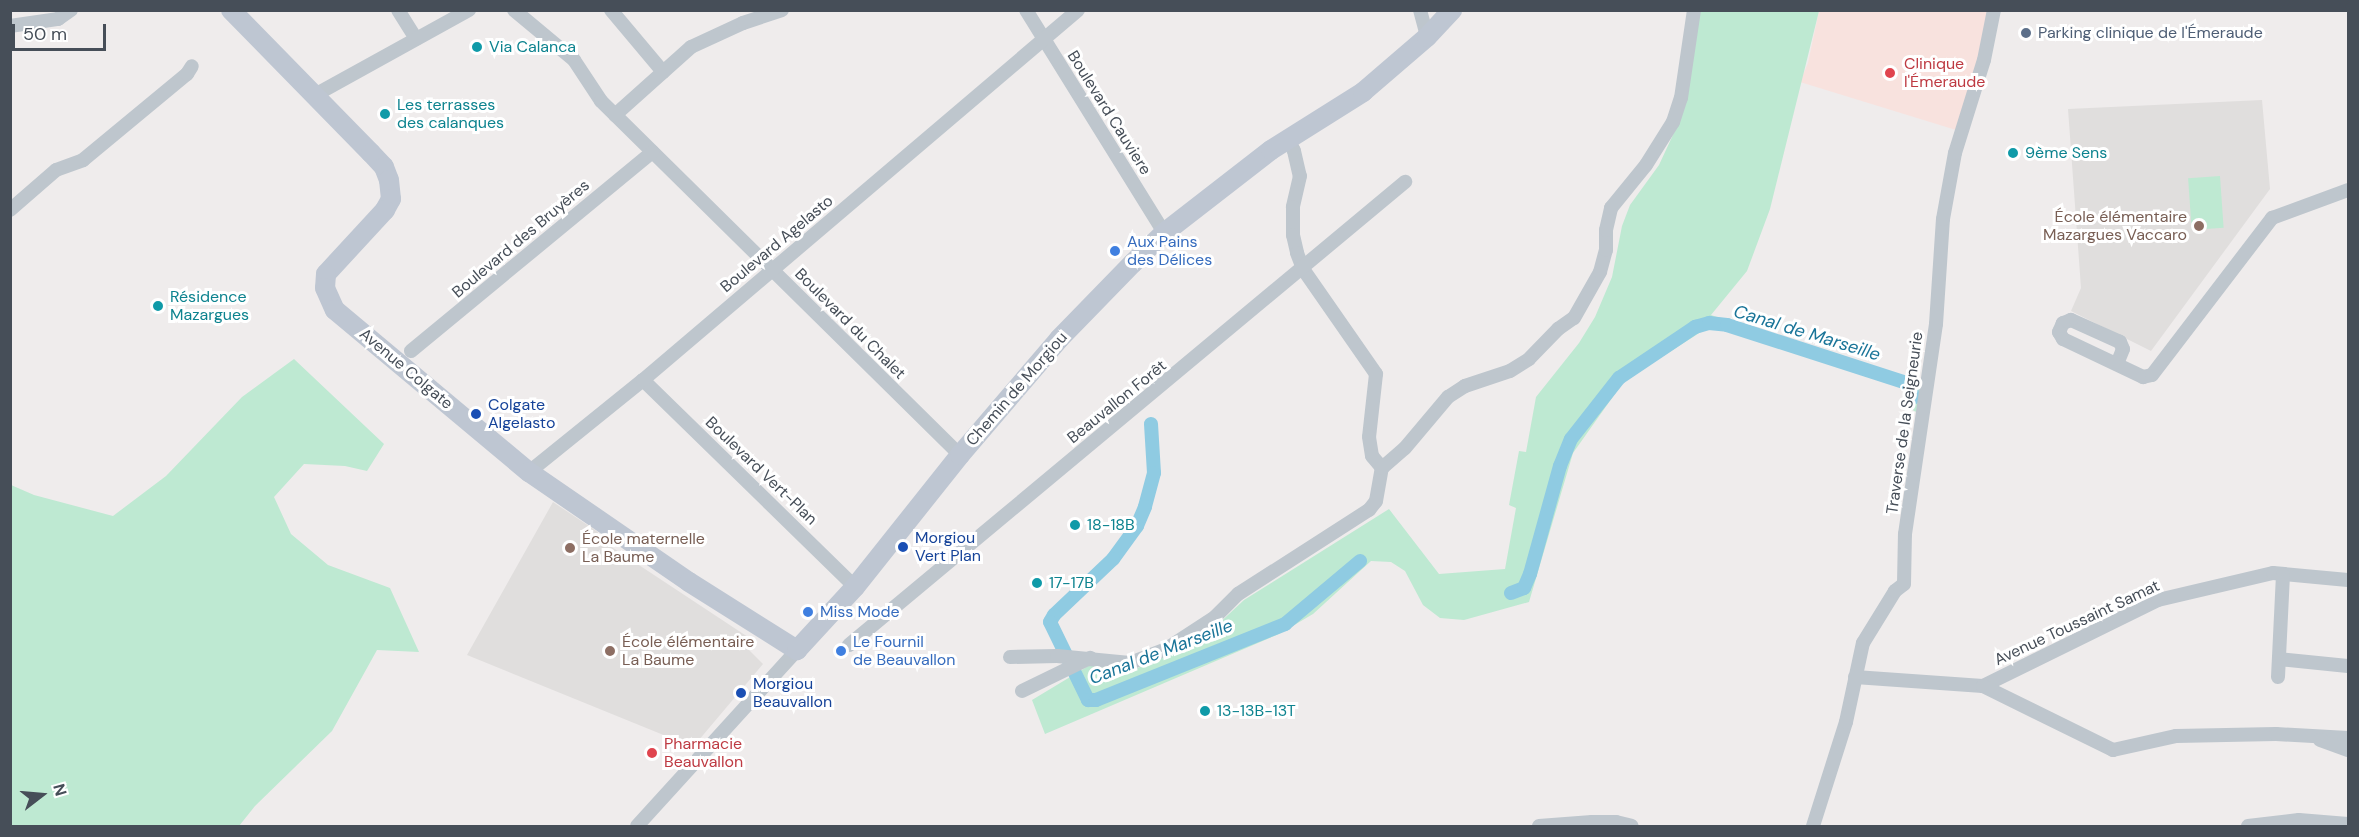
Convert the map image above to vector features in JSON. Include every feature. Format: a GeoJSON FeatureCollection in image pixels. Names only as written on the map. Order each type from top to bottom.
{"type":"FeatureCollection","features":[{"type":"Feature","properties":{"kind":"street"},"geometry":{"type":"LineString","coordinates":[[10,26],[58,19],[71,10]]}},
{"type":"Feature","properties":{"kind":"street","name":"Avenue Colgate"},"geometry":{"type":"LineString","coordinates":[[231,10],[384,167],[391,186],[391,199],[385,210],[326,274],[325,288],[332,304],[343,318],[529,472],[689,582],[797,650]]}},
{"type":"Feature","properties":{"kind":"street"},"geometry":{"type":"LineString","coordinates":[[398,10],[417,39]]}},
{"type":"Feature","properties":{"kind":"street"},"geometry":{"type":"LineString","coordinates":[[315,95],[469,10]]}},
{"type":"Feature","properties":{"kind":"street","name":"Boulevard du Chalet"},"geometry":{"type":"LineString","coordinates":[[514,10],[574,60],[601,101],[960,455]]}},
{"type":"Feature","properties":{"kind":"street"},"geometry":{"type":"LineString","coordinates":[[611,10],[663,72]]}},
{"type":"Feature","properties":{"kind":"street"},"geometry":{"type":"LineString","coordinates":[[615,115],[690,47],[743,23],[782,10]]}},
{"type":"Feature","properties":{"kind":"street","name":"Boulevard Cauviere"},"geometry":{"type":"LineString","coordinates":[[1026,10],[1164,233]]}},
{"type":"Feature","properties":{"kind":"street","name":"Boulevard Agelasto"},"geometry":{"type":"LineString","coordinates":[[529,472],[643,380],[1078,10]]}},
{"type":"Feature","properties":{"kind":"street"},"geometry":{"type":"LineString","coordinates":[[1420,10],[1427,38]]}},
{"type":"Feature","properties":{"kind":"street","name":"Chemin de Morgiou"},"geometry":{"type":"LineString","coordinates":[[637,826],[855,587],[960,455],[1059,339],[1164,233],[1288,139],[1364,92],[1427,38],[1452,10]]}},
{"type":"Feature","properties":{"kind":"street"},"geometry":{"type":"LineString","coordinates":[[1010,657],[1090,658],[1130,663],[1166,649],[1215,617],[1238,594],[1369,510],[1376,501],[1382,468],[1405,448],[1448,397],[1465,386],[1510,371],[1529,359],[1558,329],[1574,318],[1600,272],[1606,250],[1606,230],[1611,208],[1646,165],[1672,122],[1681,98],[1694,10]]}},
{"type":"Feature","properties":{"kind":"street","name":"Traverse de la Seigneurie"},"geometry":{"type":"LineString","coordinates":[[1816,825],[1846,722],[1863,643],[1895,591],[1904,584],[1905,534],[1936,324],[1944,219],[1955,153],[1978,81],[1994,10]]}},
{"type":"Feature","properties":{"kind":"street"},"geometry":{"type":"LineString","coordinates":[[10,210],[56,170],[83,160],[187,74],[192,66]]}},
{"type":"Feature","properties":{"kind":"street"},"geometry":{"type":"LineString","coordinates":[[1288,139],[1294,151],[1300,176],[1293,207],[1293,235],[1304,269],[1373,367],[1376,375],[1375,396],[1369,437],[1372,456],[1382,468]]}},
{"type":"Feature","properties":{"kind":"street","name":"Boulevard des Bruyères"},"geometry":{"type":"LineString","coordinates":[[411,351],[652,152]]}},
{"type":"Feature","properties":{"kind":"street","name":"Beauvallon Forêt"},"geometry":{"type":"LineString","coordinates":[[849,645],[1405,183]]}},
{"type":"Feature","properties":{"kind":"street"},"geometry":{"type":"LineString","coordinates":[[2117,364],[2143,377],[2155,374],[2272,218],[2349,190]]}},
{"type":"Feature","properties":{"kind":"street","name":"Boulevard Vert-Plan"},"geometry":{"type":"LineString","coordinates":[[643,380],[855,587]]}},
{"type":"Feature","properties":{"kind":"street","name":"Avenue Toussaint Samat"},"geometry":{"type":"LineString","coordinates":[[1855,677],[1983,686],[2158,600],[2273,573],[2349,580]]}},
{"type":"Feature","properties":{"kind":"street"},"geometry":{"type":"LineString","coordinates":[[2278,677],[2283,574]]}},
{"type":"Feature","properties":{"kind":"street"},"geometry":{"type":"LineString","coordinates":[[1022,691],[1090,658]]}},
{"type":"Feature","properties":{"kind":"street"},"geometry":{"type":"LineString","coordinates":[[2279,659],[2349,666]]}},
{"type":"Feature","properties":{"kind":"street"},"geometry":{"type":"LineString","coordinates":[[1983,686],[2113,750],[2176,736],[2349,738]]}},
{"type":"Feature","properties":{"kind":"street"},"geometry":{"type":"LineString","coordinates":[[2310,736],[2349,750]]}},
{"type":"Feature","properties":{"kind":"street"},"geometry":{"type":"LineString","coordinates":[[2248,826],[2299,820],[2349,824]]}},
{"type":"Feature","properties":{"kind":"street"},"geometry":{"type":"LineString","coordinates":[[1539,826],[1600,822],[1632,826]]}},
{"type":"Feature","properties":{"kind":"shaded area","name":"Clinique l'Émeraude"},"geometry":{"type":"Polygon","coordinates":[[[1819,11],[1988,11],[1981,47],[1956,130],[1800,82],[1808,63],[1819,11]]]}},
{"type":"Feature","properties":{"kind":"shaded area","name":"École élémentaire Mazargues Vaccaro"},"geometry":{"type":"Polygon","coordinates":[[[2262,100],[2270,189],[2151,351],[2071,311],[2081,288],[2068,109],[2262,100]]]}},
{"type":"Feature","properties":{"kind":"shaded area","name":"École élémentaire La Baume"},"geometry":{"type":"Polygon","coordinates":[[[553,502],[598,532],[598,538],[751,639],[747,648],[763,664],[693,747],[467,655],[553,502]]]}},
{"type":"Feature","properties":{"kind":"green space"},"geometry":{"type":"Polygon","coordinates":[[[1699,11],[1819,11],[1770,209],[1747,271],[1711,315],[1921,384],[1918,413],[1909,408],[1905,387],[1721,328],[1704,330],[1624,381],[1573,453],[1529,602],[1464,620],[1440,618],[1423,605],[1405,571],[1391,562],[1371,561],[1313,614],[1279,634],[1045,734],[1032,700],[1090,665],[1130,672],[1214,628],[1244,600],[1389,509],[1439,574],[1505,569],[1516,508],[1509,505],[1519,451],[1526,452],[1536,397],[1579,343],[1595,317],[1612,277],[1622,226],[1630,205],[1659,165],[1678,124],[1699,11]]]}},
{"type":"Feature","properties":{"kind":"green space"},"geometry":{"type":"Polygon","coordinates":[[[2220,176],[2224,228],[2192,230],[2188,178],[2220,176]]]}},
{"type":"Feature","properties":{"kind":"green space"},"geometry":{"type":"Polygon","coordinates":[[[294,359],[384,444],[367,471],[345,466],[304,464],[274,497],[291,534],[328,565],[390,588],[419,652],[377,650],[332,731],[255,806],[239,826],[11,826],[11,485],[34,495],[113,516],[166,476],[242,397],[294,359]]]}},
{"type":"Feature","properties":{"kind":"waterway","name":"Canal de Marseille"},"geometry":{"type":"LineString","coordinates":[[1511,593],[1524,588],[1530,574],[1560,466],[1571,439],[1619,378],[1695,327],[1709,323],[1727,325],[1904,382],[1911,388],[1913,398]]}},
{"type":"Feature","properties":{"kind":"waterway","name":"Canal de Marseille"},"geometry":{"type":"LineString","coordinates":[[1151,424],[1154,473],[1145,507],[1137,526],[1113,559],[1054,615],[1050,622],[1088,700],[1096,700],[1285,624],[1360,561]]}},
{"type":"Feature","properties":{"kind":"place","name":"Parking clinique de l'Émeraude"},"geometry":{"type":"Point","coordinates":[2026,33]}},
{"type":"Feature","properties":{"kind":"place","name":"Via Calanca"},"geometry":{"type":"Point","coordinates":[477,47]}},
{"type":"Feature","properties":{"kind":"place","name":"Clinique l'Émeraude"},"geometry":{"type":"Point","coordinates":[1890,73]}},
{"type":"Feature","properties":{"kind":"place","name":"Les terrasses des calanques"},"geometry":{"type":"Point","coordinates":[385,114]}},
{"type":"Feature","properties":{"kind":"place","name":"9ème Sens"},"geometry":{"type":"Point","coordinates":[2013,153]}},
{"type":"Feature","properties":{"kind":"place","name":"École élémentaire Mazargues Vaccaro"},"geometry":{"type":"Point","coordinates":[2199,226]}},
{"type":"Feature","properties":{"kind":"place","name":"Aux Pains des Délices"},"geometry":{"type":"Point","coordinates":[1115,251]}},
{"type":"Feature","properties":{"kind":"place","name":"Résidence Mazargues"},"geometry":{"type":"Point","coordinates":[158,306]}},
{"type":"Feature","properties":{"kind":"place","name":"Colgate Algelasto"},"geometry":{"type":"Point","coordinates":[476,414]}},
{"type":"Feature","properties":{"kind":"place","name":"18-18B"},"geometry":{"type":"Point","coordinates":[1075,525]}},
{"type":"Feature","properties":{"kind":"place","name":"Morgiou Vert Plan"},"geometry":{"type":"Point","coordinates":[903,547]}},
{"type":"Feature","properties":{"kind":"place","name":"École maternelle La Baume"},"geometry":{"type":"Point","coordinates":[570,548]}},
{"type":"Feature","properties":{"kind":"place","name":"17-17B"},"geometry":{"type":"Point","coordinates":[1037,583]}},
{"type":"Feature","properties":{"kind":"place","name":"Miss Mode"},"geometry":{"type":"Point","coordinates":[808,612]}},
{"type":"Feature","properties":{"kind":"place","name":"École élémentaire La Baume"},"geometry":{"type":"Point","coordinates":[610,651]}},
{"type":"Feature","properties":{"kind":"place","name":"Le Fournil de Beauvallon"},"geometry":{"type":"Point","coordinates":[841,651]}},
{"type":"Feature","properties":{"kind":"place","name":"Morgiou Beauvallon"},"geometry":{"type":"Point","coordinates":[741,693]}},
{"type":"Feature","properties":{"kind":"place","name":"13-13B-13T"},"geometry":{"type":"Point","coordinates":[1205,711]}},
{"type":"Feature","properties":{"kind":"place","name":"Pharmacie Beauvallon"},"geometry":{"type":"Point","coordinates":[652,753]}}]}
